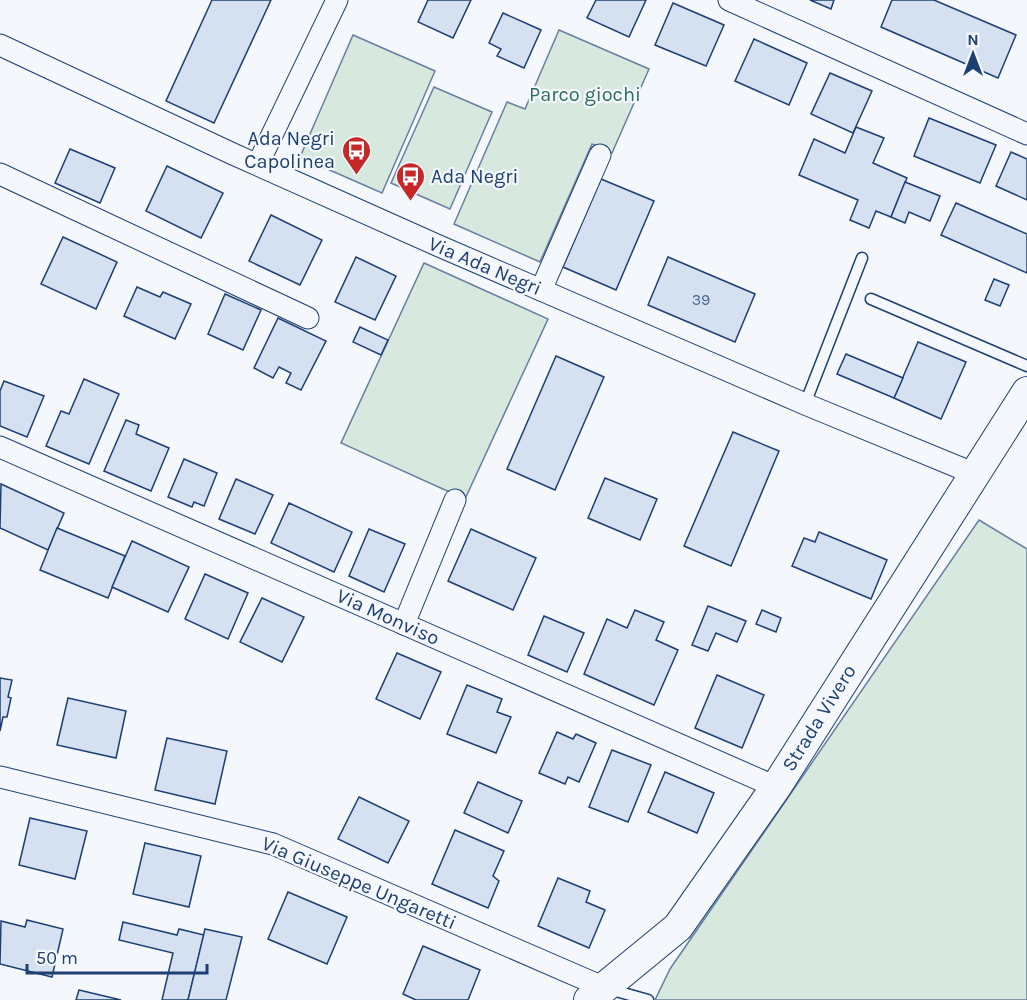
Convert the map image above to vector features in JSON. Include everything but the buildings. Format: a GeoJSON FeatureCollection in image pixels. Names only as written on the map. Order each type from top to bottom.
{"type":"FeatureCollection","features":[{"type":"Feature","properties":{"kind":"street"},"geometry":{"type":"LineString","coordinates":[[258,164],[336,0]]}},
{"type":"Feature","properties":{"kind":"street"},"geometry":{"type":"LineString","coordinates":[[729,0],[1027,134]]}},
{"type":"Feature","properties":{"kind":"street","name":"Via Ada Negri"},"geometry":{"type":"LineString","coordinates":[[0,45],[258,164],[541,290],[805,404],[975,474]]}},
{"type":"Feature","properties":{"kind":"street"},"geometry":{"type":"LineString","coordinates":[[541,290],[600,155]]}},
{"type":"Feature","properties":{"kind":"street"},"geometry":{"type":"LineString","coordinates":[[0,174],[308,318]]}},
{"type":"Feature","properties":{"kind":"street","name":"Strada Vivero"},"geometry":{"type":"LineString","coordinates":[[597,994],[678,927],[776,787],[975,474],[1024,405]]}},
{"type":"Feature","properties":{"kind":"street","name":"Via Monviso"},"geometry":{"type":"LineString","coordinates":[[0,447],[776,787]]}},
{"type":"Feature","properties":{"kind":"street"},"geometry":{"type":"LineString","coordinates":[[404,624],[455,500]]}},
{"type":"Feature","properties":{"kind":"street","name":"Via Giuseppe Ungaretti"},"geometry":{"type":"LineString","coordinates":[[0,777],[273,844],[597,994]]}},
{"type":"Feature","properties":{"kind":"lane"},"geometry":{"type":"LineString","coordinates":[[805,404],[862,258]]}},
{"type":"Feature","properties":{"kind":"lane"},"geometry":{"type":"LineString","coordinates":[[871,299],[1027,366]]}},
{"type":"Feature","properties":{"kind":"lane"},"geometry":{"type":"LineString","coordinates":[[597,994],[648,1000]]}},
{"type":"Feature","properties":{"kind":"green space","name":"Parco giochi"},"geometry":{"type":"Polygon","coordinates":[[[559,30],[649,69],[612,153],[592,144],[540,262],[454,224],[507,102],[525,109],[559,30]]]}},
{"type":"Feature","properties":{"kind":"green space"},"geometry":{"type":"Polygon","coordinates":[[[353,35],[435,71],[382,193],[300,157],[353,35]]]}},
{"type":"Feature","properties":{"kind":"green space"},"geometry":{"type":"Polygon","coordinates":[[[434,87],[492,112],[450,209],[391,183],[434,87]]]}},
{"type":"Feature","properties":{"kind":"green space"},"geometry":{"type":"Polygon","coordinates":[[[424,263],[548,319],[465,499],[341,443],[424,263]]]}},
{"type":"Feature","properties":{"kind":"green space"},"geometry":{"type":"Polygon","coordinates":[[[979,520],[1027,549],[1027,1000],[655,1000],[670,969],[979,520]]]}},
{"type":"Feature","properties":{"kind":"place","name":"Ada Negri Capolinea"},"geometry":{"type":"Point","coordinates":[356,176]}},
{"type":"Feature","properties":{"kind":"place","name":"Ada Negri"},"geometry":{"type":"Point","coordinates":[410,202]}}]}
